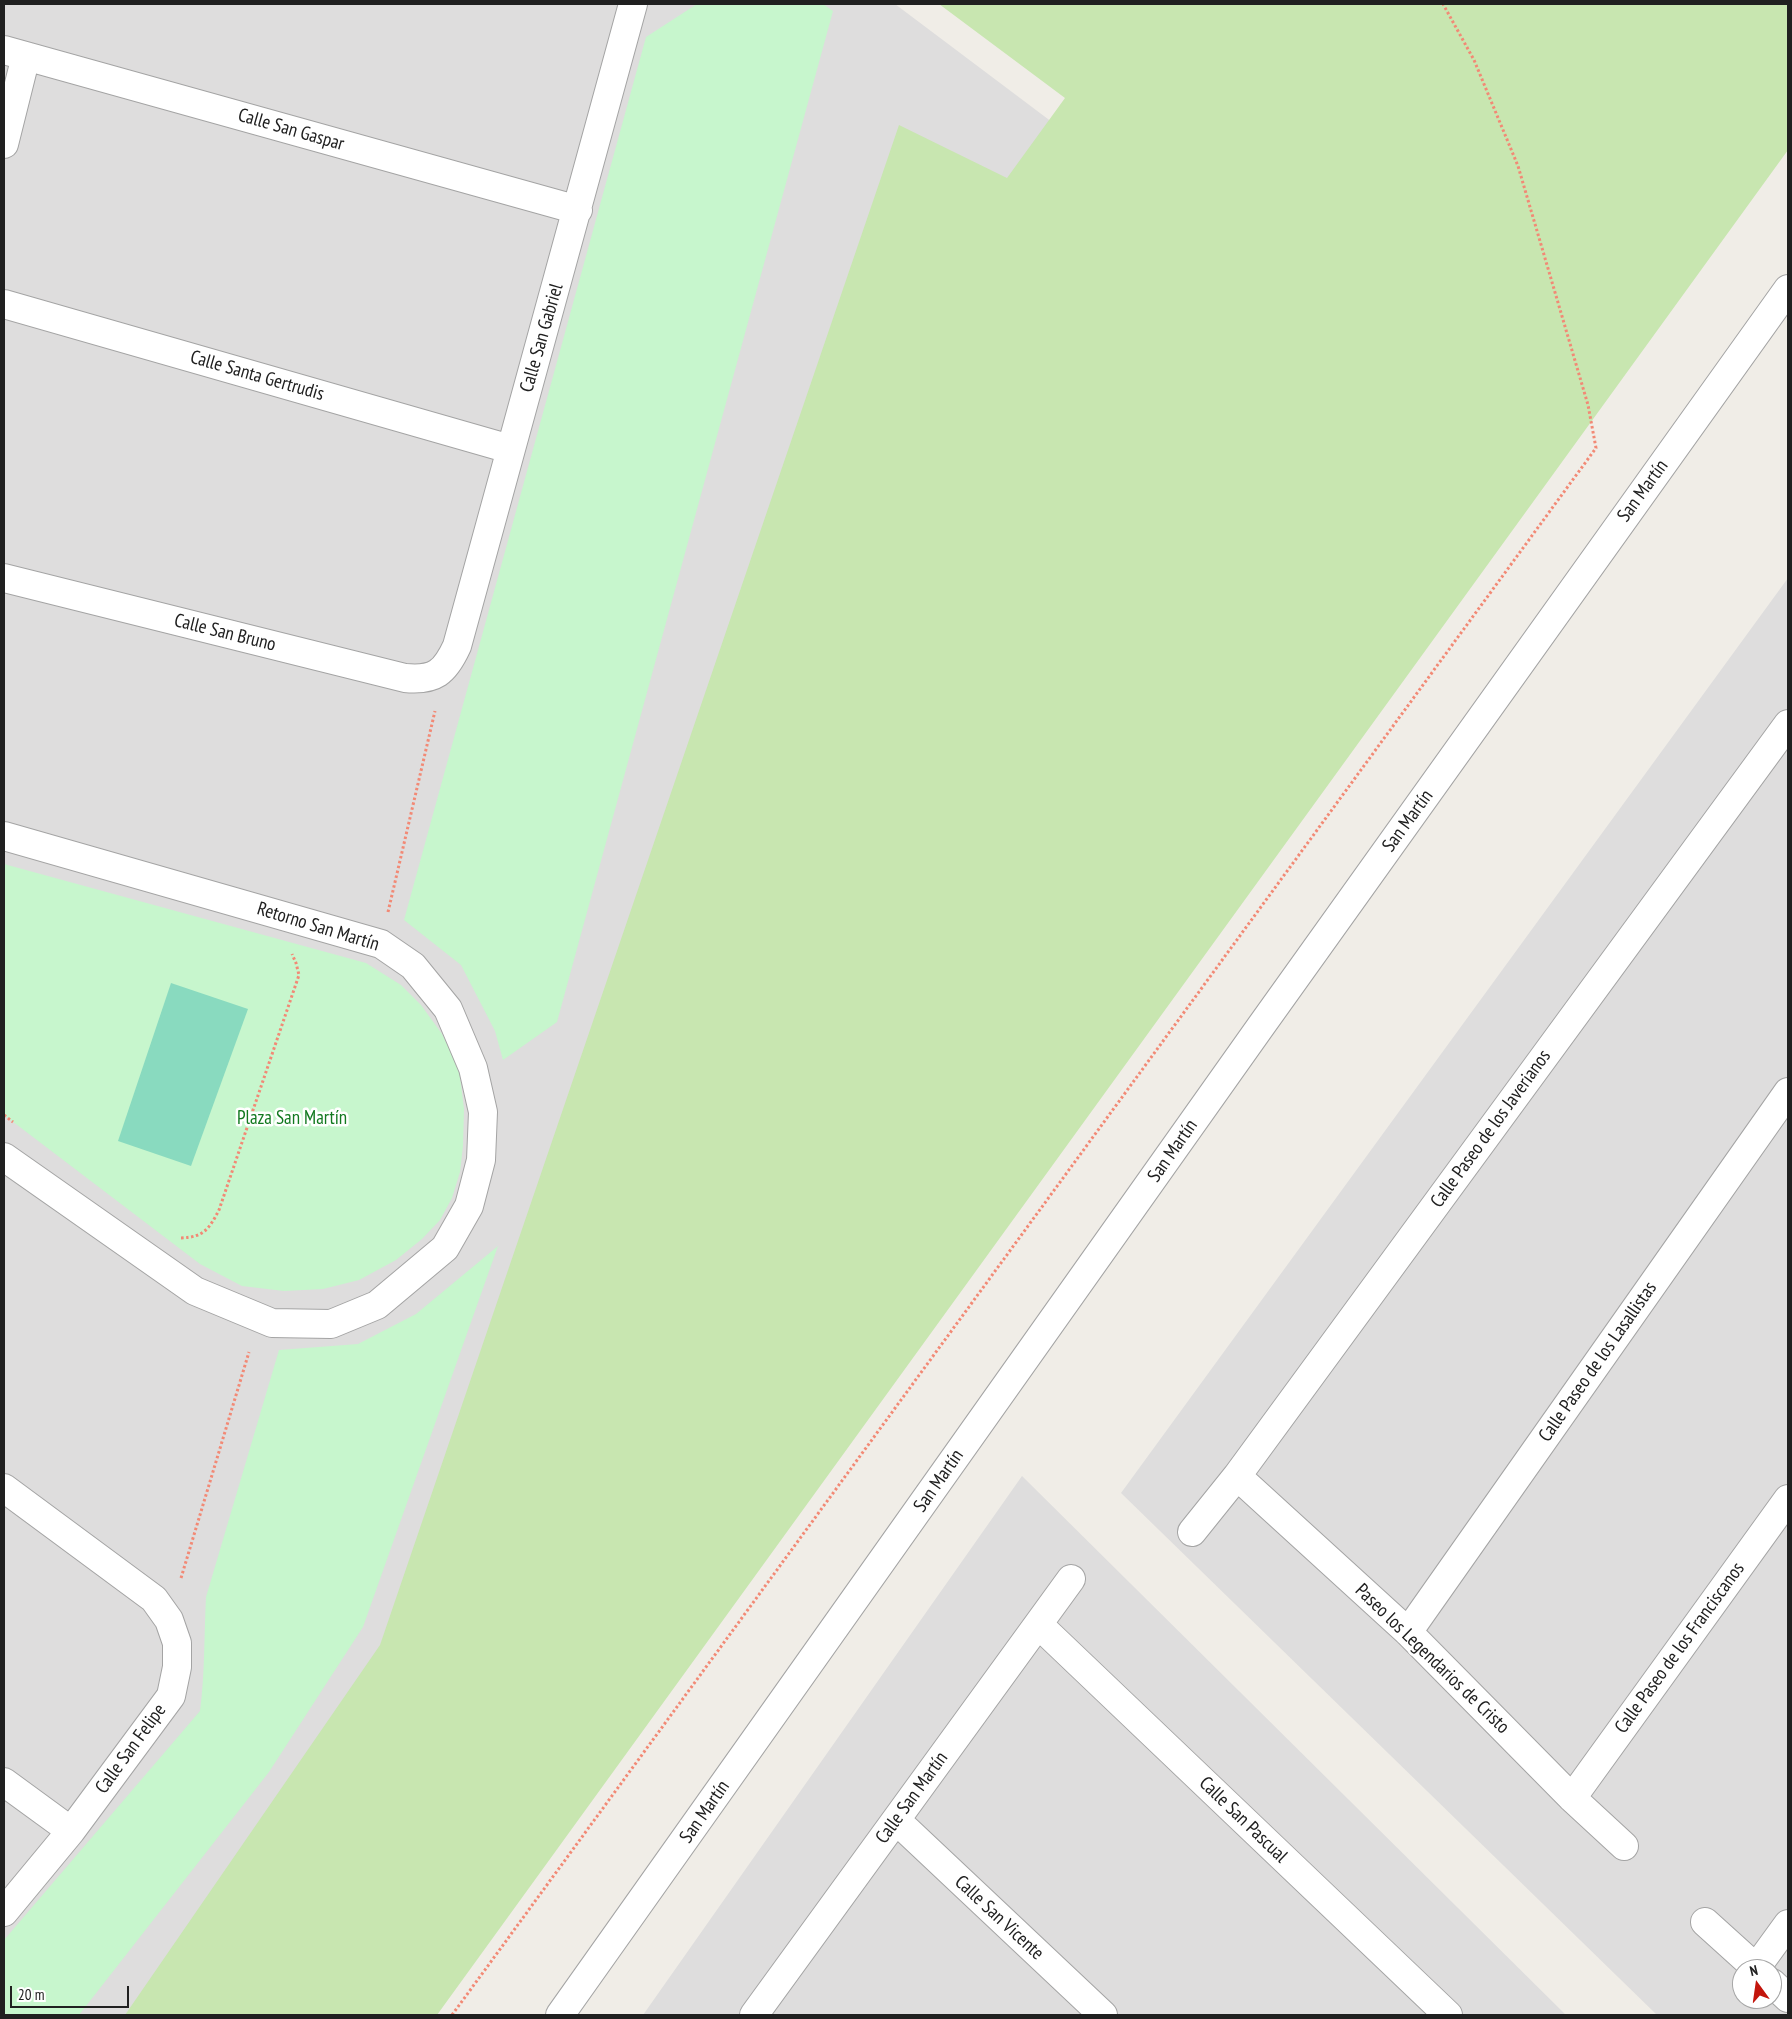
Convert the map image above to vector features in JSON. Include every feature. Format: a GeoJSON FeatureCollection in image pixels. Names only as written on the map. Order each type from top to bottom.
{"type":"FeatureCollection","features":[{"type":"Feature","properties":{"kind":"street","name":"Calle San Gabriel"},"geometry":{"type":"LineString","coordinates":[[444,669],[457,646],[633,4]]}},
{"type":"Feature","properties":{"kind":"street","name":"Calle San Gaspar"},"geometry":{"type":"LineString","coordinates":[[15,53],[578,210]]}},
{"type":"Feature","properties":{"kind":"street"},"geometry":{"type":"LineString","coordinates":[[4,144],[15,53]]}},
{"type":"Feature","properties":{"kind":"street","name":"San Martín"},"geometry":{"type":"LineString","coordinates":[[560,2015],[1260,1026],[1788,289]]}},
{"type":"Feature","properties":{"kind":"street","name":"Calle Santa Gertrudis"},"geometry":{"type":"LineString","coordinates":[[4,304],[510,449]]}},
{"type":"Feature","properties":{"kind":"street","name":"Calle San Bruno"},"geometry":{"type":"LineString","coordinates":[[4,578],[405,678],[431,678],[444,669]]}},
{"type":"Feature","properties":{"kind":"street","name":"Calle Paseo de los Javerianos"},"geometry":{"type":"LineString","coordinates":[[1192,1532],[1237,1476],[1785,734]]}},
{"type":"Feature","properties":{"kind":"street","name":"Retorno San Martín"},"geometry":{"type":"LineString","coordinates":[[4,836],[381,944],[413,966],[448,1009],[473,1068],[483,1112],[481,1160],[469,1206],[446,1248],[377,1305],[331,1324],[272,1323],[195,1292],[4,1157]]}},
{"type":"Feature","properties":{"kind":"street","name":"Calle Paseo de los Lasallistas"},"geometry":{"type":"LineString","coordinates":[[1408,1632],[1788,1092]]}},
{"type":"Feature","properties":{"kind":"street","name":"Paseo los Legendarios de Cristo"},"geometry":{"type":"LineString","coordinates":[[1237,1476],[1408,1632],[1572,1798],[1624,1846]]}},
{"type":"Feature","properties":{"kind":"street","name":"Calle San Felipe"},"geometry":{"type":"LineString","coordinates":[[4,1488],[154,1599],[169,1620],[177,1643],[177,1667],[171,1696],[71,1831],[4,1912]]}},
{"type":"Feature","properties":{"kind":"street","name":"Calle Paseo de los Franciscanos"},"geometry":{"type":"LineString","coordinates":[[1572,1798],[1788,1499]]}},
{"type":"Feature","properties":{"kind":"street","name":"Calle San Martín"},"geometry":{"type":"LineString","coordinates":[[762,2012],[896,1820],[1071,1580]]}},
{"type":"Feature","properties":{"kind":"street","name":"Calle San Pascual"},"geometry":{"type":"LineString","coordinates":[[1039,1625],[1448,2015]]}},
{"type":"Feature","properties":{"kind":"street"},"geometry":{"type":"LineString","coordinates":[[4,1782],[71,1831]]}},
{"type":"Feature","properties":{"kind":"street","name":"Calle San Vicente"},"geometry":{"type":"LineString","coordinates":[[896,1820],[1103,2015]]}},
{"type":"Feature","properties":{"kind":"street"},"geometry":{"type":"LineString","coordinates":[[1705,1922],[1746,1959]]}},
{"type":"Feature","properties":{"kind":"street"},"geometry":{"type":"LineString","coordinates":[[1769,1959],[1788,1924]]}},
{"type":"Feature","properties":{"kind":"path"},"geometry":{"type":"LineString","coordinates":[[452,2015],[1596,448],[1588,405],[1518,166],[1474,60],[1443,4]]}},
{"type":"Feature","properties":{"kind":"path"},"geometry":{"type":"LineString","coordinates":[[381,944],[444,669]]}},
{"type":"Feature","properties":{"kind":"path"},"geometry":{"type":"LineString","coordinates":[[177,1238],[198,1236],[211,1225],[219,1210],[299,975],[296,963],[288,947]]}},
{"type":"Feature","properties":{"kind":"path"},"geometry":{"type":"LineString","coordinates":[[169,1620],[259,1318]]}},
{"type":"Feature","properties":{"kind":"shaded area"},"geometry":{"type":"Polygon","coordinates":[[[4,4],[895,4],[1524,477],[405,2015],[4,2015],[4,4]]]}},
{"type":"Feature","properties":{"kind":"shaded area"},"geometry":{"type":"Polygon","coordinates":[[[1788,578],[1788,2015],[1657,2015],[1121,1493],[1788,578]]]}},
{"type":"Feature","properties":{"kind":"shaded area"},"geometry":{"type":"Polygon","coordinates":[[[1022,1476],[1566,2015],[643,2015],[1022,1476]]]}},
{"type":"Feature","properties":{"kind":"green space"},"geometry":{"type":"Polygon","coordinates":[[[697,4],[823,4],[833,11],[557,1022],[503,1060],[495,1031],[461,965],[404,920],[646,37],[697,4]]]}},
{"type":"Feature","properties":{"kind":"green space"},"geometry":{"type":"Polygon","coordinates":[[[939,4],[1788,4],[1788,150],[437,2015],[125,2015],[380,1645],[899,125],[1007,178],[1065,98],[939,4]]]}},
{"type":"Feature","properties":{"kind":"green space","name":"Plaza San Martín"},"geometry":{"type":"Polygon","coordinates":[[[4,864],[366,963],[401,985],[421,1005],[442,1034],[459,1069],[464,1109],[460,1172],[452,1198],[440,1220],[422,1239],[396,1260],[359,1280],[323,1289],[284,1291],[242,1286],[200,1264],[4,1115],[4,864]]]}},
{"type":"Feature","properties":{"kind":"green space"},"geometry":{"type":"Polygon","coordinates":[[[171,983],[248,1009],[191,1166],[118,1141],[171,983]]]}},
{"type":"Feature","properties":{"kind":"green space"},"geometry":{"type":"Polygon","coordinates":[[[498,1246],[363,1627],[269,1772],[79,2015],[4,2015],[4,1940],[200,1711],[204,1669],[206,1597],[279,1350],[358,1344],[416,1314],[498,1246]]]}}]}
